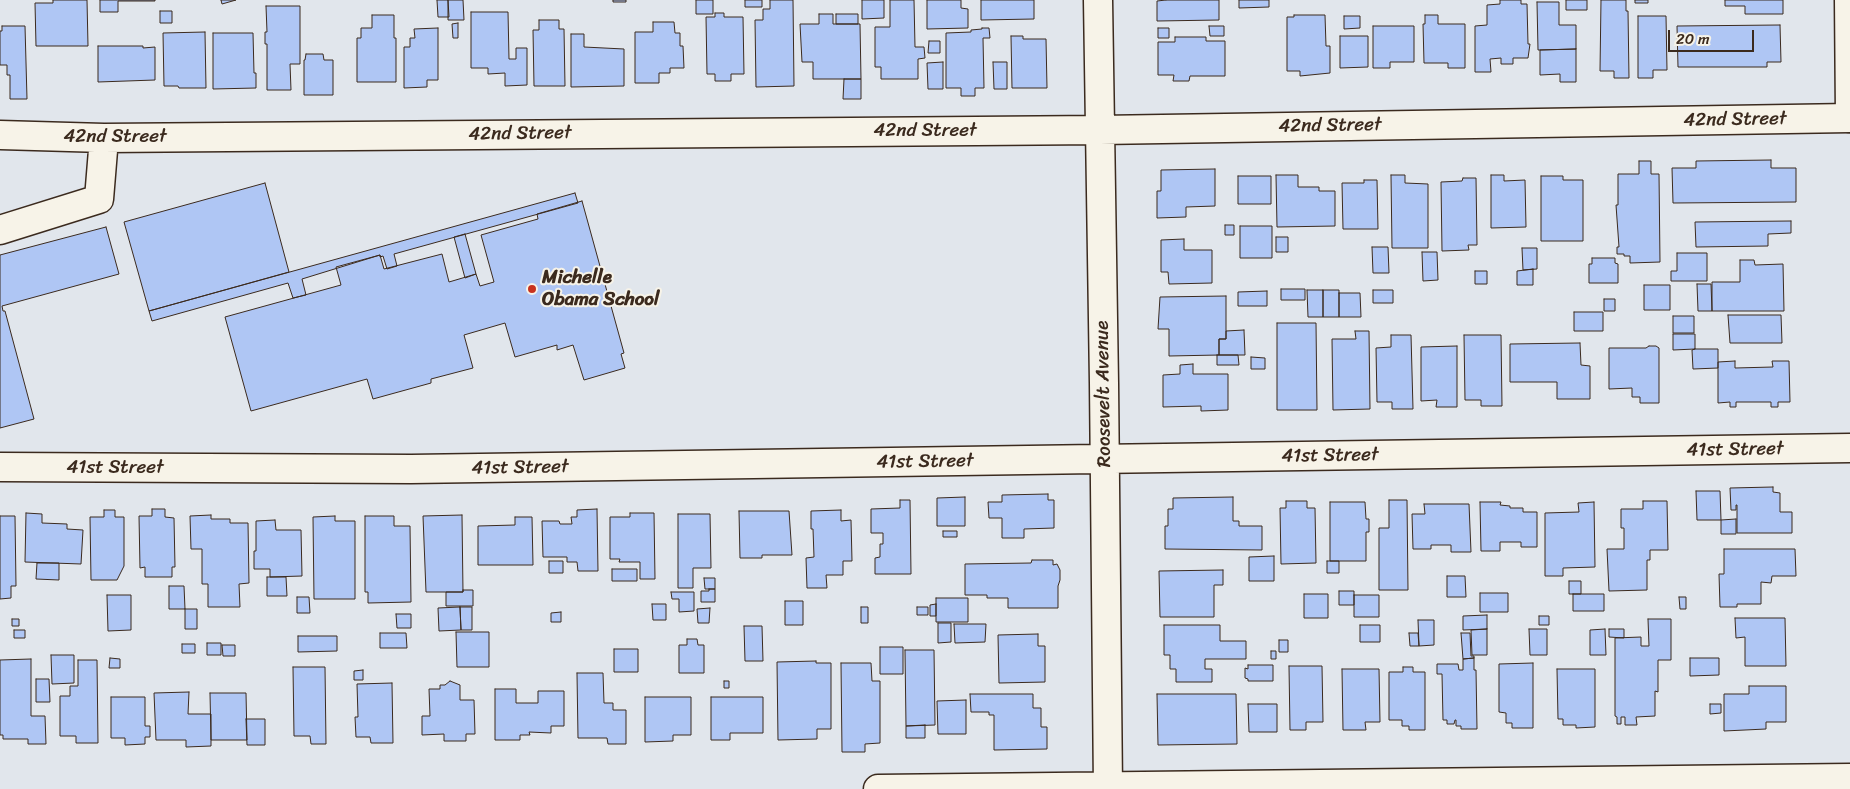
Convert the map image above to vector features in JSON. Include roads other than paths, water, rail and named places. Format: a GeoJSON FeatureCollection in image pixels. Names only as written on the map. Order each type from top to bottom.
{"type":"FeatureCollection","features":[{"type":"Feature","properties":{"kind":"street","name":"Roosevelt Avenue"},"geometry":{"type":"LineString","coordinates":[[1098,0],[1108,788]]}},
{"type":"Feature","properties":{"kind":"street"},"geometry":{"type":"LineString","coordinates":[[1848,0],[1850,118]]}},
{"type":"Feature","properties":{"kind":"street","name":"42nd Street"},"geometry":{"type":"LineString","coordinates":[[0,135],[104,138],[1100,130],[1850,118]]}},
{"type":"Feature","properties":{"kind":"street"},"geometry":{"type":"LineString","coordinates":[[0,230],[100,199],[104,138]]}},
{"type":"Feature","properties":{"kind":"street","name":"41st Street"},"geometry":{"type":"LineString","coordinates":[[0,467],[412,470],[1850,448]]}},
{"type":"Feature","properties":{"kind":"street"},"geometry":{"type":"LineString","coordinates":[[878,789],[1108,788],[1850,778]]}},
{"type":"Feature","properties":{"kind":"place","name":"Michelle Obama School"},"geometry":{"type":"Point","coordinates":[532,289]}}]}
